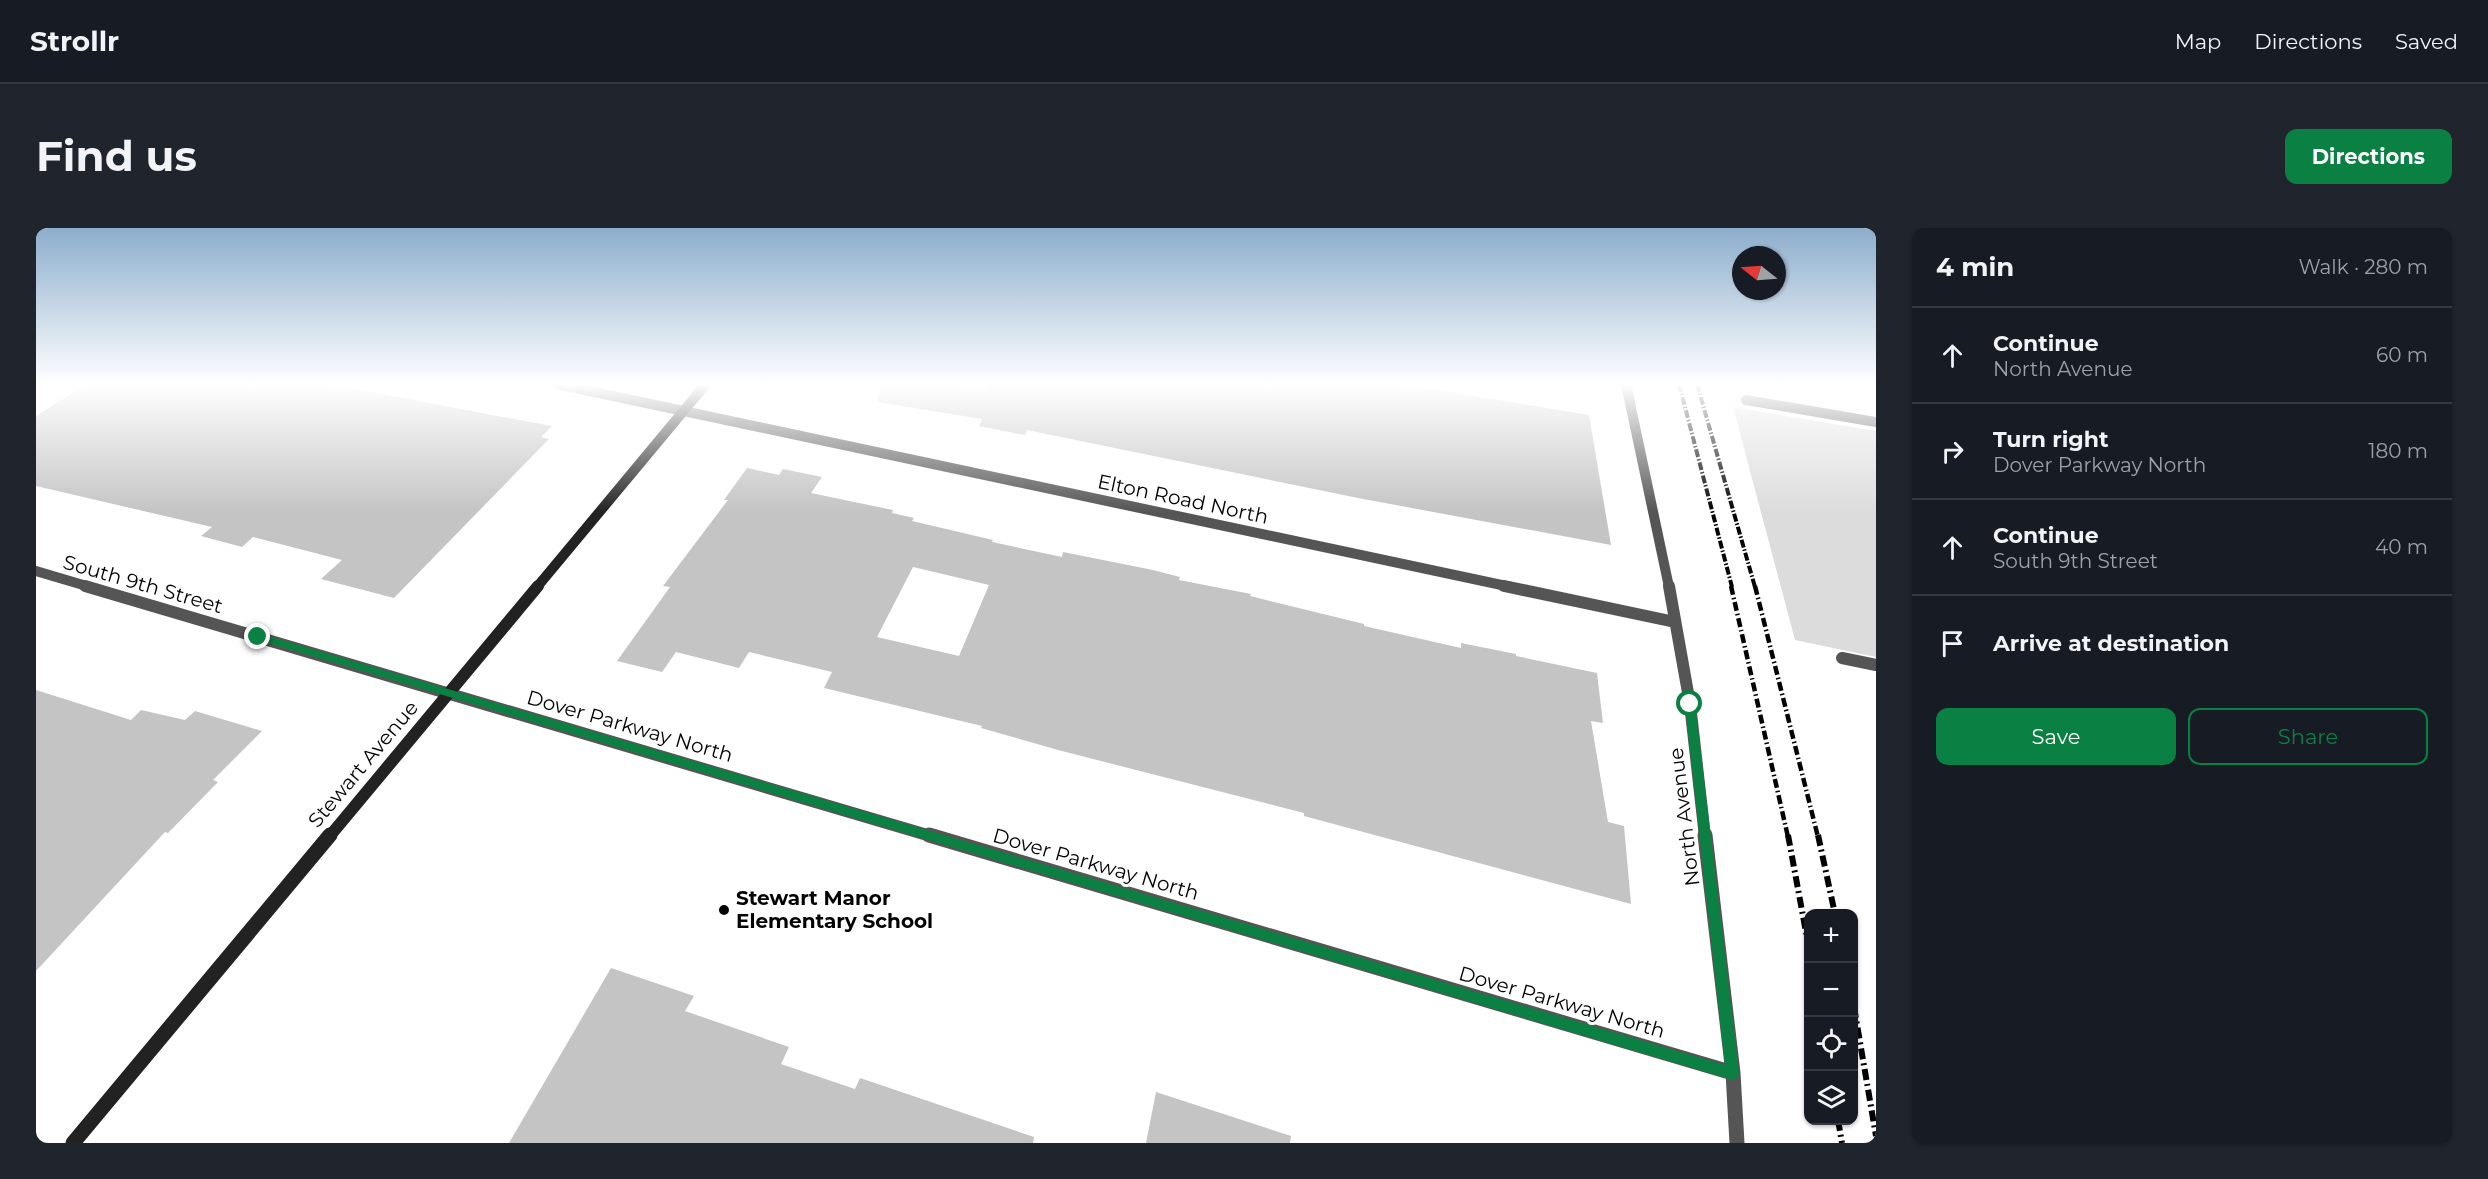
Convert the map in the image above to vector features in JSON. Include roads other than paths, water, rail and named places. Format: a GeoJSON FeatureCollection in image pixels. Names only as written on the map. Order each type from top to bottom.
{"type":"FeatureCollection","features":[{"type":"Feature","properties":{"kind":"main road","name":"Stewart Avenue"},"geometry":{"type":"LineString","coordinates":[[73,1143],[671,427]]}},
{"type":"Feature","properties":{"kind":"street","name":"Elton Road North"},"geometry":{"type":"LineString","coordinates":[[758,427],[1675,622]]}},
{"type":"Feature","properties":{"kind":"street","name":"North Avenue"},"geometry":{"type":"LineString","coordinates":[[1635,427],[1675,622],[1694,738],[1733,1073],[1737,1143]]}},
{"type":"Feature","properties":{"kind":"street","name":"South 9th Street"},"geometry":{"type":"LineString","coordinates":[[36,571],[448,693]]}},
{"type":"Feature","properties":{"kind":"street"},"geometry":{"type":"LineString","coordinates":[[1842,658],[1876,665]]}},
{"type":"Feature","properties":{"kind":"street","name":"Dover Parkway North"},"geometry":{"type":"LineString","coordinates":[[448,693],[1733,1073]]}},
{"type":"Feature","properties":{"kind":"railway"},"geometry":{"type":"LineString","coordinates":[[1690,427],[1732,587]]}},
{"type":"Feature","properties":{"kind":"railway"},"geometry":{"type":"LineString","coordinates":[[1709,427],[1755,587]]}},
{"type":"Feature","properties":{"kind":"railway"},"geometry":{"type":"LineString","coordinates":[[1731,586],[1788,837]]}},
{"type":"Feature","properties":{"kind":"railway"},"geometry":{"type":"LineString","coordinates":[[1755,586],[1818,837]]}},
{"type":"Feature","properties":{"kind":"railway"},"geometry":{"type":"LineString","coordinates":[[1788,835],[1804,921]]}},
{"type":"Feature","properties":{"kind":"railway"},"geometry":{"type":"LineString","coordinates":[[1818,835],[1834,909]]}},
{"type":"Feature","properties":{"kind":"railway"},"geometry":{"type":"LineString","coordinates":[[1856,1017],[1876,1136]]}},
{"type":"Feature","properties":{"kind":"railway"},"geometry":{"type":"LineString","coordinates":[[1839,1125],[1842,1143]]}},
{"type":"Feature","properties":{"kind":"place","name":"Stewart Manor Elementary School"},"geometry":{"type":"Point","coordinates":[724,910]}}]}
